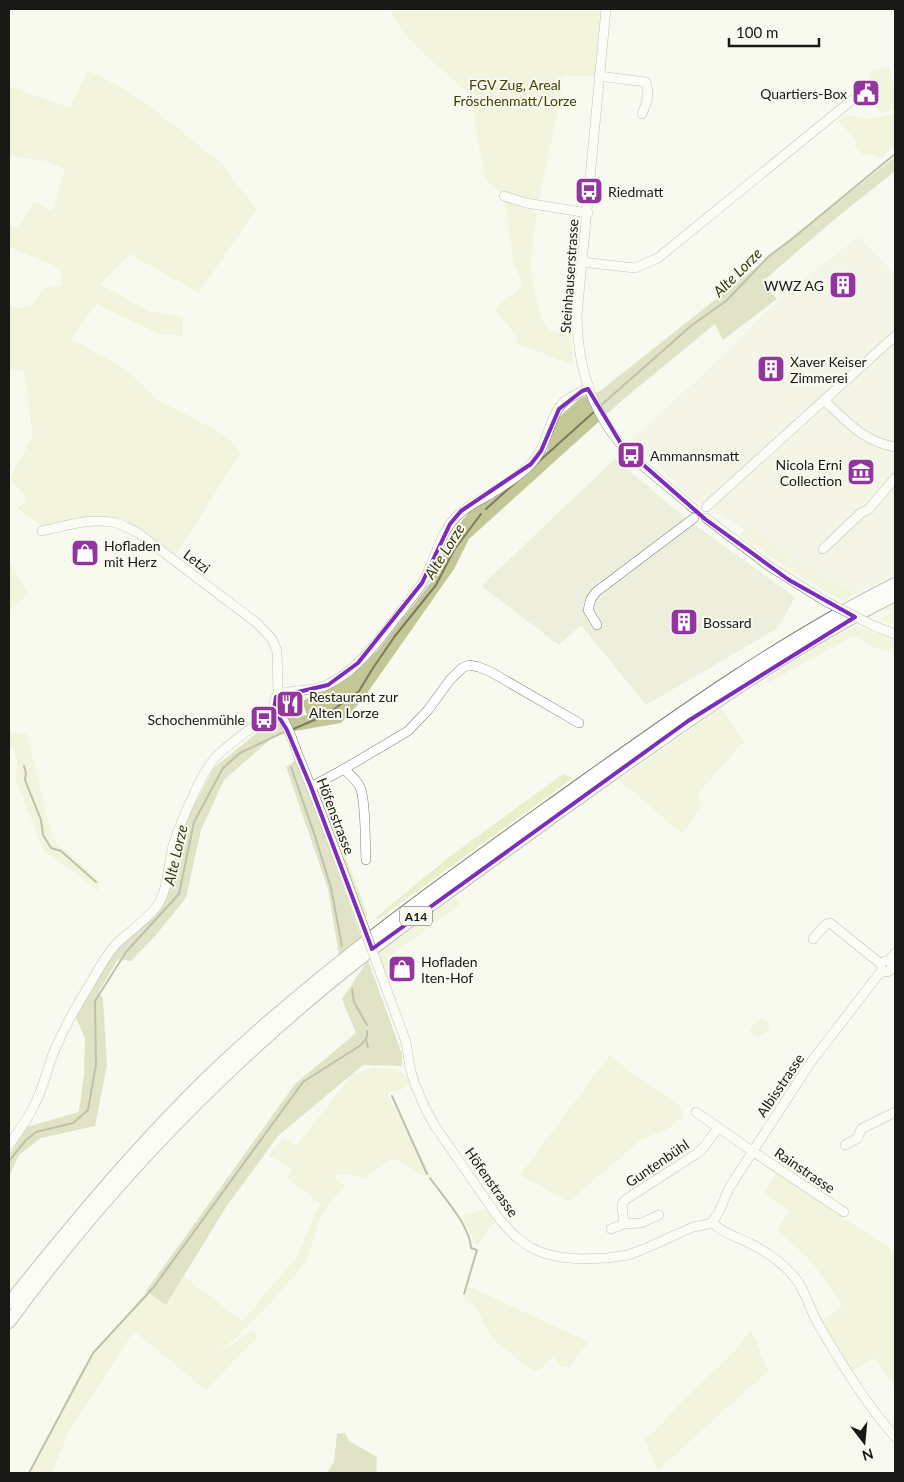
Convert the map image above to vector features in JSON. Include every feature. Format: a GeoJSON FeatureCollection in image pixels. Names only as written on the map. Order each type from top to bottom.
{"type":"FeatureCollection","features":[{"type":"Feature","properties":{"kind":"highway","name":"A14"},"geometry":{"type":"LineString","coordinates":[[9,1305],[105,1186],[184,1101],[241,1046],[333,967],[448,880],[702,699],[795,640],[895,584]]}},
{"type":"Feature","properties":{"kind":"highway","name":"A14"},"geometry":{"type":"LineString","coordinates":[[9,1322],[79,1232],[163,1137],[236,1065],[326,985],[457,886],[688,721],[750,679],[804,646],[895,595]]}},
{"type":"Feature","properties":{"kind":"street","name":"Steinhauserstrasse"},"geometry":{"type":"LineString","coordinates":[[606,9],[577,315],[579,354],[590,392],[607,426],[631,455],[693,508]]}},
{"type":"Feature","properties":{"kind":"street"},"geometry":{"type":"LineString","coordinates":[[599,76],[646,82],[648,98],[642,114]]}},
{"type":"Feature","properties":{"kind":"street"},"geometry":{"type":"LineString","coordinates":[[582,262],[635,268],[658,258],[852,100]]}},
{"type":"Feature","properties":{"kind":"street","name":"Steinhauserstrasse"},"geometry":{"type":"LineString","coordinates":[[504,196],[526,203],[588,212]]}},
{"type":"Feature","properties":{"kind":"street"},"geometry":{"type":"LineString","coordinates":[[706,507],[895,336]]}},
{"type":"Feature","properties":{"kind":"street"},"geometry":{"type":"LineString","coordinates":[[9,1145],[36,1102],[53,1054],[88,986],[108,954],[160,903],[164,894],[176,836],[208,768],[216,757],[269,715],[274,709],[275,699],[279,694],[321,688],[336,680],[358,663],[377,642],[422,583],[442,538],[450,524],[461,511],[512,479],[531,464],[541,451],[553,420],[564,402],[572,396],[590,392]]}},
{"type":"Feature","properties":{"kind":"street"},"geometry":{"type":"LineString","coordinates":[[824,400],[861,434],[880,443],[895,447]]}},
{"type":"Feature","properties":{"kind":"street"},"geometry":{"type":"LineString","coordinates":[[823,549],[861,513],[869,509],[895,478]]}},
{"type":"Feature","properties":{"kind":"street"},"geometry":{"type":"LineString","coordinates":[[700,504],[706,507],[708,512],[706,518],[700,521],[694,518],[693,508],[700,504]]}},
{"type":"Feature","properties":{"kind":"street"},"geometry":{"type":"LineString","coordinates":[[597,625],[588,610],[591,598],[596,592],[694,518]]}},
{"type":"Feature","properties":{"kind":"street"},"geometry":{"type":"LineString","coordinates":[[706,518],[769,566],[825,601],[874,626],[895,634]]}},
{"type":"Feature","properties":{"kind":"street","name":"Letzi"},"geometry":{"type":"LineString","coordinates":[[42,531],[84,522],[101,521],[118,524],[138,533],[258,624],[272,639],[277,651],[279,694]]}},
{"type":"Feature","properties":{"kind":"street"},"geometry":{"type":"LineString","coordinates":[[311,787],[408,731],[428,710],[450,680],[462,668],[468,666],[479,666],[491,672],[579,723]]}},
{"type":"Feature","properties":{"kind":"street","name":"Höfenstrasse"},"geometry":{"type":"LineString","coordinates":[[274,709],[282,719],[311,787],[406,1042],[410,1068],[425,1108],[435,1126],[500,1220],[516,1237],[530,1247],[559,1257],[581,1259],[628,1255],[693,1227],[712,1222]]}},
{"type":"Feature","properties":{"kind":"street","name":"Höfenstrasse"},"geometry":{"type":"LineString","coordinates":[[344,769],[354,778],[360,788],[363,803],[366,860]]}},
{"type":"Feature","properties":{"kind":"street"},"geometry":{"type":"LineString","coordinates":[[813,939],[825,925],[830,923],[888,968]]}},
{"type":"Feature","properties":{"kind":"street","name":"Albisstrasse"},"geometry":{"type":"LineString","coordinates":[[712,1222],[719,1212],[729,1188],[811,1062],[888,968],[895,953]]}},
{"type":"Feature","properties":{"kind":"street","name":"Rainstrasse"},"geometry":{"type":"LineString","coordinates":[[696,1112],[844,1212]]}},
{"type":"Feature","properties":{"kind":"street"},"geometry":{"type":"LineString","coordinates":[[845,1145],[858,1138],[861,1129],[895,1112]]}},
{"type":"Feature","properties":{"kind":"street","name":"Guntenbühl"},"geometry":{"type":"LineString","coordinates":[[624,1224],[622,1205],[625,1200],[696,1154],[704,1147],[718,1128]]}},
{"type":"Feature","properties":{"kind":"street"},"geometry":{"type":"LineString","coordinates":[[611,1229],[624,1224],[641,1223],[659,1214]]}},
{"type":"Feature","properties":{"kind":"street"},"geometry":{"type":"LineString","coordinates":[[712,1222],[718,1228],[753,1245],[772,1257],[794,1277],[804,1290],[818,1325],[840,1361],[895,1437]]}},
{"type":"Feature","properties":{"kind":"highlighted area"},"geometry":{"type":"Polygon","coordinates":[[[588,389],[623,447],[705,519],[789,580],[855,617],[688,721],[372,949],[311,787],[287,730],[274,709],[276,697],[328,685],[358,663],[422,583],[450,524],[461,511],[531,464],[541,451],[559,409],[582,391],[588,389]]]}},
{"type":"Feature","properties":{"kind":"shaded area"},"geometry":{"type":"Polygon","coordinates":[[[859,236],[895,275],[895,575],[855,594],[813,569],[803,566],[754,528],[745,529],[691,498],[631,440],[726,353],[780,298],[859,236]]]}},
{"type":"Feature","properties":{"kind":"shaded area","name":"Ammannsmatt"},"geometry":{"type":"Polygon","coordinates":[[[615,459],[683,516],[795,597],[778,628],[646,705],[581,625],[559,645],[481,586],[615,459]]]}},
{"type":"Feature","properties":{"kind":"green space","name":"FGV Zug, Areal Fröschenmatt/Lorze"},"geometry":{"type":"Polygon","coordinates":[[[389,9],[606,9],[599,76],[562,76],[562,92],[538,205],[507,197],[537,214],[530,267],[541,318],[548,329],[558,333],[570,332],[574,365],[515,343],[518,337],[496,311],[503,301],[515,293],[522,282],[514,264],[504,196],[487,181],[484,174],[470,94],[419,50],[403,33],[389,9]]]}},
{"type":"Feature","properties":{"kind":"green space"},"geometry":{"type":"Polygon","coordinates":[[[889,67],[895,90],[895,109],[879,113],[868,73],[889,67]]]}},
{"type":"Feature","properties":{"kind":"green space"},"geometry":{"type":"Polygon","coordinates":[[[88,70],[147,104],[220,162],[256,209],[199,293],[130,254],[100,284],[148,311],[183,317],[183,336],[159,334],[96,304],[72,339],[124,368],[160,401],[225,435],[241,453],[174,557],[121,520],[41,525],[17,509],[27,499],[10,478],[33,436],[24,370],[9,370],[9,306],[21,308],[33,304],[45,288],[61,286],[62,269],[9,247],[9,225],[19,227],[34,201],[52,211],[65,169],[46,161],[9,156],[9,86],[70,108],[88,70]]]}},
{"type":"Feature","properties":{"kind":"green space"},"geometry":{"type":"Polygon","coordinates":[[[895,113],[895,146],[880,158],[871,154],[863,155],[853,144],[857,142],[838,120],[848,116],[868,119],[895,113]]]}},
{"type":"Feature","properties":{"kind":"green space"},"geometry":{"type":"Polygon","coordinates":[[[895,157],[895,171],[836,218],[762,282],[777,299],[723,340],[715,324],[626,397],[469,539],[454,569],[363,699],[341,723],[289,732],[273,737],[224,780],[201,830],[186,898],[155,936],[131,961],[118,959],[99,991],[103,999],[107,1065],[95,1126],[41,1138],[19,1155],[9,1177],[9,1155],[27,1127],[79,1112],[84,1073],[85,1039],[76,1018],[104,964],[140,923],[162,905],[181,830],[214,768],[272,720],[307,715],[302,701],[350,677],[378,650],[432,581],[450,535],[470,511],[506,488],[547,451],[556,420],[579,399],[600,391],[895,157]]]}},
{"type":"Feature","properties":{"kind":"green space"},"geometry":{"type":"Polygon","coordinates":[[[754,528],[803,566],[813,569],[855,594],[843,601],[801,577],[739,535],[745,529],[754,528]]]}},
{"type":"Feature","properties":{"kind":"green space"},"geometry":{"type":"Polygon","coordinates":[[[9,561],[29,594],[9,611],[9,561]]]}},
{"type":"Feature","properties":{"kind":"green space"},"geometry":{"type":"Polygon","coordinates":[[[895,604],[895,625],[881,619],[893,612],[883,609],[895,604]]]}},
{"type":"Feature","properties":{"kind":"green space"},"geometry":{"type":"Polygon","coordinates":[[[857,626],[895,641],[895,652],[875,648],[853,636],[769,683],[768,678],[825,641],[857,626]]]}},
{"type":"Feature","properties":{"kind":"green space"},"geometry":{"type":"Polygon","coordinates":[[[721,708],[744,742],[698,792],[701,808],[682,833],[619,780],[721,708]]]}},
{"type":"Feature","properties":{"kind":"green space"},"geometry":{"type":"Polygon","coordinates":[[[9,732],[27,734],[53,839],[100,881],[98,891],[44,852],[16,780],[17,758],[9,745],[9,732]]]}},
{"type":"Feature","properties":{"kind":"green space"},"geometry":{"type":"Polygon","coordinates":[[[297,759],[362,939],[339,955],[328,889],[286,767],[297,759]]]}},
{"type":"Feature","properties":{"kind":"green space"},"geometry":{"type":"Polygon","coordinates":[[[563,774],[573,778],[377,920],[376,917],[449,857],[563,774]]]}},
{"type":"Feature","properties":{"kind":"green space"},"geometry":{"type":"Polygon","coordinates":[[[322,796],[368,915],[365,918],[318,797],[322,796]]]}},
{"type":"Feature","properties":{"kind":"green space"},"geometry":{"type":"Polygon","coordinates":[[[456,897],[460,904],[394,953],[391,963],[392,983],[388,983],[378,955],[456,897]]]}},
{"type":"Feature","properties":{"kind":"green space"},"geometry":{"type":"Polygon","coordinates":[[[368,960],[402,1054],[402,1066],[363,1065],[278,1136],[226,1207],[166,1305],[146,1291],[295,1084],[356,1033],[342,999],[368,960]]]}},
{"type":"Feature","properties":{"kind":"green space"},"geometry":{"type":"Polygon","coordinates":[[[761,1017],[767,1022],[770,1030],[757,1037],[749,1030],[761,1017]]]}},
{"type":"Feature","properties":{"kind":"green space"},"geometry":{"type":"Polygon","coordinates":[[[609,1056],[679,1105],[684,1116],[670,1128],[639,1141],[569,1202],[520,1175],[609,1056]]]}},
{"type":"Feature","properties":{"kind":"green space"},"geometry":{"type":"Polygon","coordinates":[[[375,1067],[400,1071],[411,1083],[401,1090],[391,1091],[388,1095],[432,1176],[418,1174],[399,1160],[393,1160],[386,1162],[364,1179],[348,1174],[333,1176],[345,1185],[319,1221],[307,1261],[263,1312],[217,1355],[252,1330],[258,1336],[206,1390],[134,1331],[70,1429],[52,1473],[30,1473],[80,1372],[146,1291],[166,1305],[184,1276],[242,1321],[296,1258],[320,1204],[287,1177],[292,1170],[286,1164],[268,1156],[284,1137],[296,1146],[353,1074],[375,1067]]]}},
{"type":"Feature","properties":{"kind":"green space"},"geometry":{"type":"Polygon","coordinates":[[[776,1173],[895,1252],[895,1388],[875,1358],[849,1373],[820,1323],[842,1306],[812,1262],[777,1230],[789,1212],[764,1192],[776,1173]]]}},
{"type":"Feature","properties":{"kind":"green space"},"geometry":{"type":"Polygon","coordinates":[[[486,1209],[495,1222],[477,1246],[462,1216],[486,1209]]]}},
{"type":"Feature","properties":{"kind":"green space"},"geometry":{"type":"Polygon","coordinates":[[[468,1286],[589,1342],[569,1367],[559,1366],[553,1356],[543,1368],[534,1371],[492,1339],[476,1307],[464,1298],[468,1286]]]}},
{"type":"Feature","properties":{"kind":"green space"},"geometry":{"type":"Polygon","coordinates":[[[751,1329],[768,1371],[658,1470],[642,1435],[647,1437],[654,1432],[685,1398],[732,1354],[751,1329]]]}},
{"type":"Feature","properties":{"kind":"green space"},"geometry":{"type":"Polygon","coordinates":[[[345,1433],[349,1441],[377,1457],[376,1473],[327,1473],[334,1462],[337,1434],[345,1433]]]}},
{"type":"Feature","properties":{"kind":"waterway","name":"Alte Lorze"},"geometry":{"type":"LineString","coordinates":[[599,407],[692,325],[726,301],[768,257],[895,154]]}},
{"type":"Feature","properties":{"kind":"waterway","name":"Alte Lorze"},"geometry":{"type":"LineString","coordinates":[[536,464],[596,410]]}},
{"type":"Feature","properties":{"kind":"waterway","name":"Alte Lorze"},"geometry":{"type":"LineString","coordinates":[[486,509],[516,482]]}},
{"type":"Feature","properties":{"kind":"waterway","name":"Alte Lorze"},"geometry":{"type":"LineString","coordinates":[[291,730],[326,715],[359,691],[395,636],[436,585],[454,550],[481,514]]}},
{"type":"Feature","properties":{"kind":"waterway","name":"Alte Lorze"},"geometry":{"type":"LineString","coordinates":[[9,1161],[26,1140],[36,1132],[73,1123],[88,1110],[96,1064],[95,1001],[126,952],[179,894],[194,822],[223,768],[240,753],[286,731]]}},
{"type":"Feature","properties":{"kind":"waterway"},"geometry":{"type":"LineString","coordinates":[[24,766],[25,780],[41,820],[43,835],[51,848],[61,851],[96,882]]}},
{"type":"Feature","properties":{"kind":"waterway"},"geometry":{"type":"LineString","coordinates":[[291,767],[331,888],[342,946]]}},
{"type":"Feature","properties":{"kind":"waterway"},"geometry":{"type":"LineString","coordinates":[[352,989],[354,1002],[367,1025]]}},
{"type":"Feature","properties":{"kind":"waterway"},"geometry":{"type":"LineString","coordinates":[[29,1473],[93,1353],[153,1288],[303,1082],[361,1045],[367,1037],[367,1031]]}},
{"type":"Feature","properties":{"kind":"waterway"},"geometry":{"type":"LineString","coordinates":[[366,1040],[368,1047]]}},
{"type":"Feature","properties":{"kind":"waterway"},"geometry":{"type":"LineString","coordinates":[[392,1096],[427,1174]]}},
{"type":"Feature","properties":{"kind":"waterway"},"geometry":{"type":"LineString","coordinates":[[430,1178],[461,1221],[470,1240],[471,1248],[477,1250],[464,1294]]}},
{"type":"Feature","properties":{"kind":"place","name":"Quartiers-Box"},"geometry":{"type":"Point","coordinates":[866,93]}},
{"type":"Feature","properties":{"kind":"place","name":"Riedmatt"},"geometry":{"type":"Point","coordinates":[589,191]}},
{"type":"Feature","properties":{"kind":"place","name":"WWZ AG"},"geometry":{"type":"Point","coordinates":[843,285]}},
{"type":"Feature","properties":{"kind":"place","name":"Xaver Keiser Zimmerei"},"geometry":{"type":"Point","coordinates":[771,369]}},
{"type":"Feature","properties":{"kind":"place","name":"Ammannsmatt"},"geometry":{"type":"Point","coordinates":[631,455]}},
{"type":"Feature","properties":{"kind":"place","name":"Nicola Erni Collection"},"geometry":{"type":"Point","coordinates":[861,472]}},
{"type":"Feature","properties":{"kind":"place","name":"Hofladen mit Herz"},"geometry":{"type":"Point","coordinates":[85,553]}},
{"type":"Feature","properties":{"kind":"place","name":"Bossard"},"geometry":{"type":"Point","coordinates":[684,622]}},
{"type":"Feature","properties":{"kind":"place","name":"Restaurant zur Alten Lorze"},"geometry":{"type":"Point","coordinates":[290,704]}},
{"type":"Feature","properties":{"kind":"place","name":"Schochenmühle"},"geometry":{"type":"Point","coordinates":[264,719]}},
{"type":"Feature","properties":{"kind":"place","name":"Hofladen Iten-Hof"},"geometry":{"type":"Point","coordinates":[402,969]}}]}
